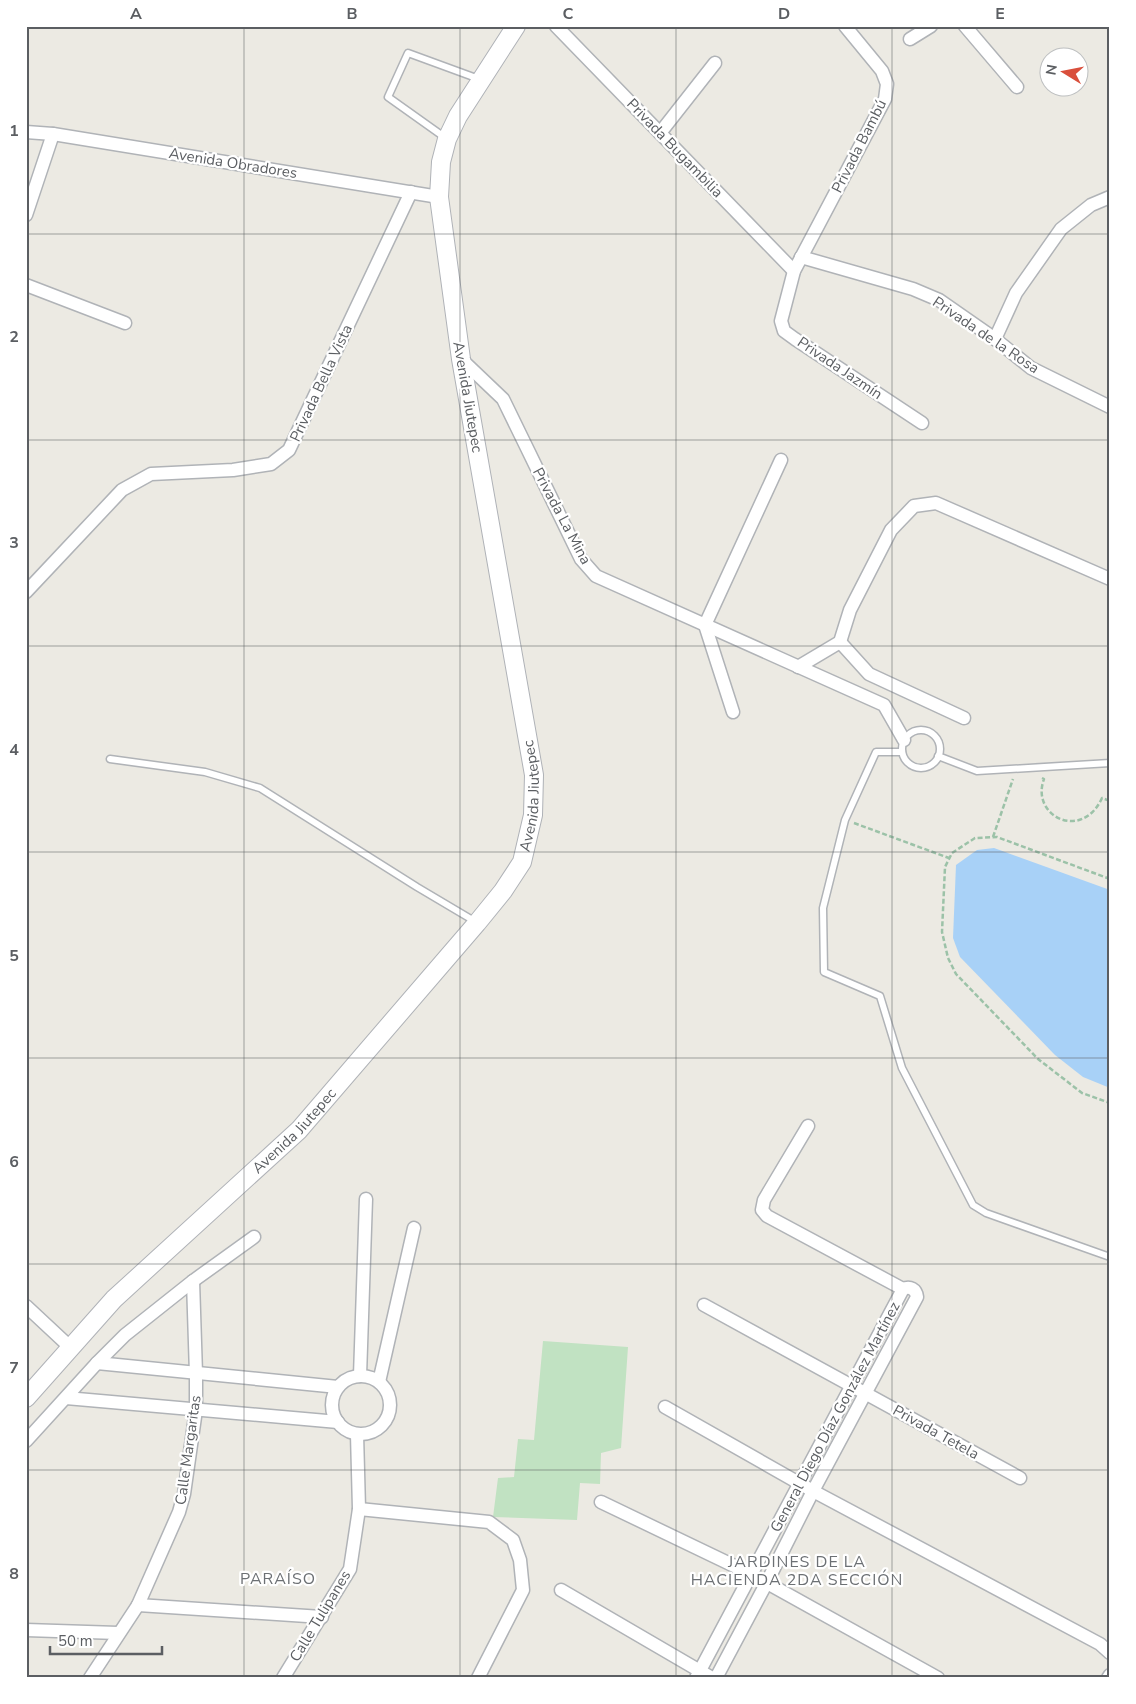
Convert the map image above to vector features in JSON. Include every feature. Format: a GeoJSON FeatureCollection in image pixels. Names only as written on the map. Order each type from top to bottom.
{"type":"FeatureCollection","features":[{"type":"Feature","properties":{"kind":"main road","name":"Avenida Jiutepec"},"geometry":{"type":"LineString","coordinates":[[26,1398],[114,1299],[299,1130],[503,891],[522,862],[533,815],[534,775],[462,358],[439,197],[441,162],[447,139],[480,79],[516,26]]}},
{"type":"Feature","properties":{"kind":"street","name":"Privada Bugambilia"},"geometry":{"type":"LineString","coordinates":[[556,26],[794,271]]}},
{"type":"Feature","properties":{"kind":"street","name":"Privada Bambú"},"geometry":{"type":"LineString","coordinates":[[794,271],[885,99],[887,84],[882,71],[845,26]]}},
{"type":"Feature","properties":{"kind":"street"},"geometry":{"type":"LineString","coordinates":[[910,39],[931,26]]}},
{"type":"Feature","properties":{"kind":"street"},"geometry":{"type":"LineString","coordinates":[[965,26],[1017,87]]}},
{"type":"Feature","properties":{"kind":"street"},"geometry":{"type":"LineString","coordinates":[[660,133],[715,64]]}},
{"type":"Feature","properties":{"kind":"street","name":"Avenida Obradores"},"geometry":{"type":"LineString","coordinates":[[26,132],[53,134],[439,197]]}},
{"type":"Feature","properties":{"kind":"street"},"geometry":{"type":"LineString","coordinates":[[26,215],[53,134]]}},
{"type":"Feature","properties":{"kind":"street","name":"Privada Bella Vista"},"geometry":{"type":"LineString","coordinates":[[26,592],[122,490],[151,474],[233,470],[271,464],[289,450],[411,192]]}},
{"type":"Feature","properties":{"kind":"street"},"geometry":{"type":"LineString","coordinates":[[995,339],[1016,293],[1061,228],[1091,205],[1110,197]]}},
{"type":"Feature","properties":{"kind":"street","name":"Privada de la Rosa"},"geometry":{"type":"LineString","coordinates":[[801,256],[913,289],[939,300],[995,339],[1031,368],[1110,407]]}},
{"type":"Feature","properties":{"kind":"street","name":"Privada Jazmín"},"geometry":{"type":"LineString","coordinates":[[794,271],[781,321],[784,331],[922,423]]}},
{"type":"Feature","properties":{"kind":"street"},"geometry":{"type":"LineString","coordinates":[[26,285],[125,323]]}},
{"type":"Feature","properties":{"kind":"street","name":"Privada La Mina"},"geometry":{"type":"LineString","coordinates":[[462,358],[504,399],[581,559],[596,576],[884,705],[903,746]]}},
{"type":"Feature","properties":{"kind":"street"},"geometry":{"type":"LineString","coordinates":[[733,712],[705,625],[781,460]]}},
{"type":"Feature","properties":{"kind":"street"},"geometry":{"type":"LineString","coordinates":[[798,667],[840,642],[850,610],[891,530],[914,506],[936,503],[1110,579]]}},
{"type":"Feature","properties":{"kind":"street"},"geometry":{"type":"LineString","coordinates":[[840,642],[869,674],[964,718]]}},
{"type":"Feature","properties":{"kind":"street"},"geometry":{"type":"LineString","coordinates":[[808,1126],[764,1200],[762,1210],[767,1216],[902,1289]]}},
{"type":"Feature","properties":{"kind":"street"},"geometry":{"type":"LineString","coordinates":[[360,1376],[366,1199]]}},
{"type":"Feature","properties":{"kind":"street"},"geometry":{"type":"LineString","coordinates":[[379,1382],[414,1228]]}},
{"type":"Feature","properties":{"kind":"street"},"geometry":{"type":"LineString","coordinates":[[26,1441],[124,1335],[193,1281],[254,1237]]}},
{"type":"Feature","properties":{"kind":"street","name":"Calle Margaritas"},"geometry":{"type":"LineString","coordinates":[[118,1633],[138,1605],[182,1503],[196,1410],[193,1281]]}},
{"type":"Feature","properties":{"kind":"street","name":"General Diego Díaz González Martínez"},"geometry":{"type":"LineString","coordinates":[[698,1674],[902,1289],[907,1287],[913,1288],[917,1293],[917,1298],[813,1491],[716,1678]]}},
{"type":"Feature","properties":{"kind":"street","name":"Privada Tetela"},"geometry":{"type":"LineString","coordinates":[[704,1305],[1020,1478]]}},
{"type":"Feature","properties":{"kind":"street"},"geometry":{"type":"LineString","coordinates":[[26,1306],[70,1348]]}},
{"type":"Feature","properties":{"kind":"street"},"geometry":{"type":"LineString","coordinates":[[97,1363],[338,1387]]}},
{"type":"Feature","properties":{"kind":"street"},"geometry":{"type":"LineString","coordinates":[[360,1376],[370,1377],[379,1382],[387,1392],[390,1404],[387,1416],[380,1426],[369,1433],[357,1434],[349,1432],[338,1422],[332,1408],[332,1400],[338,1387],[344,1381],[360,1376]]}},
{"type":"Feature","properties":{"kind":"street"},"geometry":{"type":"LineString","coordinates":[[66,1398],[338,1422]]}},
{"type":"Feature","properties":{"kind":"street"},"geometry":{"type":"LineString","coordinates":[[665,1406],[813,1491],[1100,1644],[1110,1653]]}},
{"type":"Feature","properties":{"kind":"street","name":"Calle Tulipanes"},"geometry":{"type":"LineString","coordinates":[[283,1678],[350,1569],[359,1509],[357,1434]]}},
{"type":"Feature","properties":{"kind":"street"},"geometry":{"type":"LineString","coordinates":[[601,1502],[751,1574],[938,1678]]}},
{"type":"Feature","properties":{"kind":"street"},"geometry":{"type":"LineString","coordinates":[[359,1509],[489,1522],[513,1540],[520,1560],[523,1590],[478,1678]]}},
{"type":"Feature","properties":{"kind":"street"},"geometry":{"type":"LineString","coordinates":[[561,1590],[698,1674],[712,1678]]}},
{"type":"Feature","properties":{"kind":"street"},"geometry":{"type":"LineString","coordinates":[[138,1605],[322,1617]]}},
{"type":"Feature","properties":{"kind":"street"},"geometry":{"type":"LineString","coordinates":[[26,1630],[118,1633]]}},
{"type":"Feature","properties":{"kind":"street"},"geometry":{"type":"LineString","coordinates":[[90,1678],[118,1633]]}},
{"type":"Feature","properties":{"kind":"lane"},"geometry":{"type":"LineString","coordinates":[[447,139],[388,97],[408,53],[480,79]]}},
{"type":"Feature","properties":{"kind":"lane"},"geometry":{"type":"LineString","coordinates":[[903,746],[908,763],[920,768],[932,764],[938,756],[940,747],[938,741],[930,732],[919,730],[913,732],[903,746],[876,752],[845,820],[823,908],[824,972],[880,996],[902,1068],[973,1205],[986,1213],[1110,1257]]}},
{"type":"Feature","properties":{"kind":"lane"},"geometry":{"type":"LineString","coordinates":[[938,756],[977,771],[1110,763]]}},
{"type":"Feature","properties":{"kind":"lane"},"geometry":{"type":"LineString","coordinates":[[110,759],[205,772],[260,788],[417,887],[477,922]]}},
{"type":"Feature","properties":{"kind":"path"},"geometry":{"type":"LineString","coordinates":[[1038,776],[1044,779],[1042,793],[1049,811],[1056,817],[1064,820],[1074,821],[1083,819],[1091,815],[1102,798],[1110,801]]}},
{"type":"Feature","properties":{"kind":"path"},"geometry":{"type":"LineString","coordinates":[[993,837],[1013,778],[1022,777]]}},
{"type":"Feature","properties":{"kind":"path"},"geometry":{"type":"LineString","coordinates":[[845,820],[949,858]]}},
{"type":"Feature","properties":{"kind":"path"},"geometry":{"type":"LineString","coordinates":[[1110,879],[997,837],[975,838],[952,853],[945,867],[942,932],[948,958],[956,974],[1038,1059],[1082,1093],[1110,1104]]}},
{"type":"Feature","properties":{"kind":"green space"},"geometry":{"type":"Polygon","coordinates":[[[543,1341],[628,1347],[621,1448],[601,1453],[600,1484],[580,1483],[577,1520],[493,1517],[498,1478],[514,1477],[518,1439],[534,1440],[543,1341]]]}},
{"type":"Feature","properties":{"kind":"water"},"geometry":{"type":"Polygon","coordinates":[[[994,848],[1110,890],[1110,1088],[1083,1077],[1055,1055],[960,957],[953,938],[956,865],[977,850],[994,848]]]}},
{"type":"Feature","properties":{"kind":"district","name":"JARDINES DE LA HACIENDA 2DA SECCIÓN"},"geometry":{"type":"Point","coordinates":[797,1571]}},
{"type":"Feature","properties":{"kind":"district","name":"PARAÍSO"},"geometry":{"type":"Point","coordinates":[278,1579]}}]}
